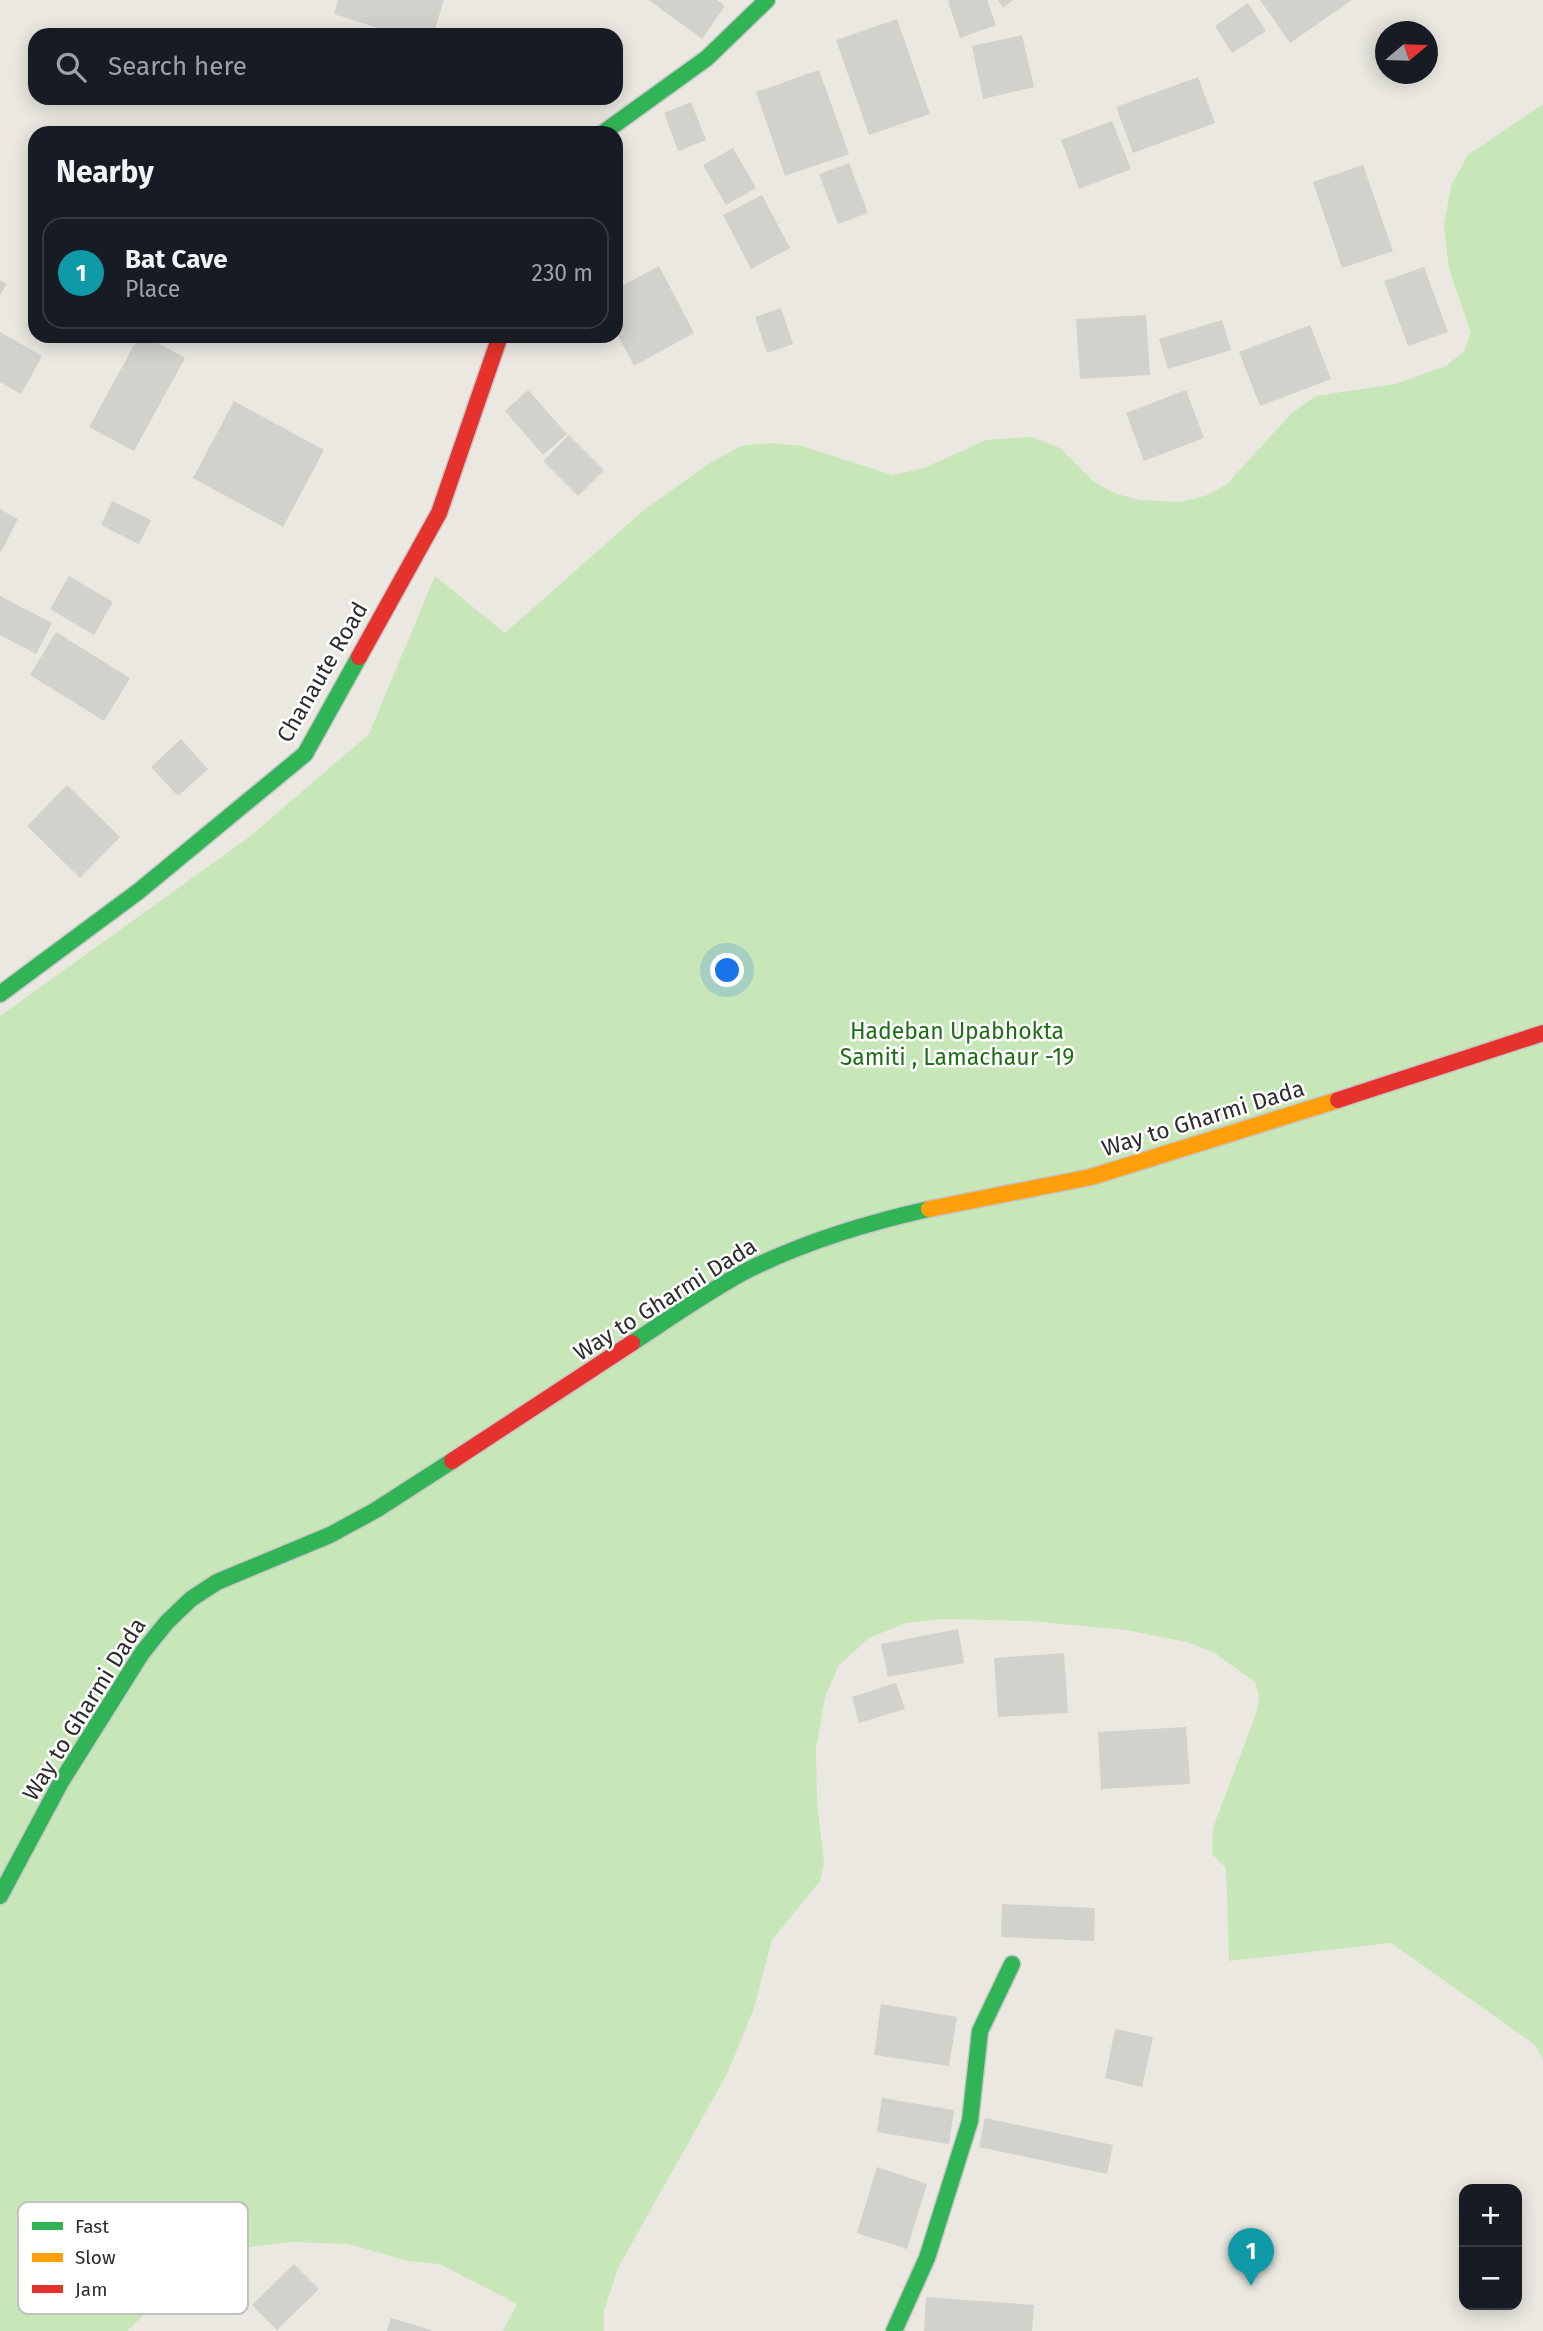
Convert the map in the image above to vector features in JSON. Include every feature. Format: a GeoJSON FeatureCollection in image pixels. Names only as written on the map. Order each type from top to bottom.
{"type":"FeatureCollection","features":[{"type":"Feature","properties":{"kind":"street"},"geometry":{"type":"LineString","coordinates":[[613,126],[707,58],[767,0]]}},
{"type":"Feature","properties":{"kind":"street","name":"Chanaute Road"},"geometry":{"type":"LineString","coordinates":[[0,994],[139,891],[304,754],[439,513],[498,343]]}},
{"type":"Feature","properties":{"kind":"street","name":"Way to Gharmi Dada"},"geometry":{"type":"LineString","coordinates":[[0,1896],[61,1782],[135,1663],[167,1622],[191,1599],[217,1582],[330,1535],[376,1510],[684,1309],[746,1272],[779,1256],[864,1224],[940,1206],[1091,1177],[1543,1033]]}},
{"type":"Feature","properties":{"kind":"street"},"geometry":{"type":"LineString","coordinates":[[894,2331],[927,2258],[970,2121],[980,2031],[1012,1964]]}},
{"type":"Feature","properties":{"kind":"green space","name":"Hadeban Upabhokta Samiti , Lamachaur -19"},"geometry":{"type":"Polygon","coordinates":[[[1543,104],[1543,2059],[1534,2044],[1391,1943],[1229,1961],[1226,1868],[1212,1854],[1213,1828],[1257,1711],[1259,1696],[1255,1682],[1213,1652],[1187,1642],[1126,1630],[1030,1621],[941,1619],[906,1623],[869,1638],[839,1665],[825,1697],[816,1748],[817,1802],[824,1863],[820,1881],[772,1940],[754,2008],[727,2074],[618,2268],[604,2311],[604,2331],[503,2331],[517,2304],[440,2264],[408,2261],[348,2244],[290,2242],[248,2247],[248,2202],[18,2202],[18,2314],[145,2314],[127,2331],[0,2331],[0,1016],[248,838],[369,734],[435,576],[505,633],[645,509],[710,463],[741,446],[770,443],[802,446],[892,475],[924,468],[986,440],[1032,437],[1060,448],[1093,481],[1114,493],[1140,500],[1179,502],[1205,496],[1226,485],[1293,412],[1316,396],[1395,384],[1446,366],[1464,351],[1471,333],[1449,269],[1444,226],[1451,186],[1468,155],[1543,104]]]}},
{"type":"Feature","properties":{"kind":"building"},"geometry":{"type":"Polygon","coordinates":[[[338,0],[444,0],[435,28],[378,28],[334,14],[338,0]]]}},
{"type":"Feature","properties":{"kind":"building"},"geometry":{"type":"Polygon","coordinates":[[[649,0],[717,0],[725,6],[702,39],[649,0]]]}},
{"type":"Feature","properties":{"kind":"building"},"geometry":{"type":"Polygon","coordinates":[[[987,0],[996,25],[960,38],[948,1],[987,0]]]}},
{"type":"Feature","properties":{"kind":"building"},"geometry":{"type":"Polygon","coordinates":[[[998,0],[1013,0],[1003,8],[998,0]]]}},
{"type":"Feature","properties":{"kind":"building"},"geometry":{"type":"Polygon","coordinates":[[[1260,0],[1352,0],[1290,43],[1260,0]]]}},
{"type":"Feature","properties":{"kind":"building"},"geometry":{"type":"Polygon","coordinates":[[[1248,3],[1266,31],[1232,53],[1215,26],[1248,3]]]}},
{"type":"Feature","properties":{"kind":"building"},"geometry":{"type":"Polygon","coordinates":[[[897,19],[930,114],[869,135],[836,40],[897,19]]]}},
{"type":"Feature","properties":{"kind":"building"},"geometry":{"type":"Polygon","coordinates":[[[1022,35],[1034,87],[983,99],[972,46],[1022,35]]]}},
{"type":"Feature","properties":{"kind":"building"},"geometry":{"type":"Polygon","coordinates":[[[819,70],[849,154],[785,176],[756,92],[819,70]]]}},
{"type":"Feature","properties":{"kind":"building"},"geometry":{"type":"Polygon","coordinates":[[[1198,77],[1215,123],[1133,153],[1116,107],[1198,77]]]}},
{"type":"Feature","properties":{"kind":"building"},"geometry":{"type":"Polygon","coordinates":[[[691,102],[706,140],[678,151],[664,113],[691,102]]]}},
{"type":"Feature","properties":{"kind":"building"},"geometry":{"type":"Polygon","coordinates":[[[1112,121],[1131,169],[1079,189],[1061,140],[1112,121]]]}},
{"type":"Feature","properties":{"kind":"building"},"geometry":{"type":"Polygon","coordinates":[[[733,148],[756,188],[726,205],[703,165],[733,148]]]}},
{"type":"Feature","properties":{"kind":"building"},"geometry":{"type":"Polygon","coordinates":[[[849,163],[868,213],[838,224],[819,174],[849,163]]]}},
{"type":"Feature","properties":{"kind":"building"},"geometry":{"type":"Polygon","coordinates":[[[1363,165],[1393,251],[1342,268],[1313,182],[1363,165]]]}},
{"type":"Feature","properties":{"kind":"building"},"geometry":{"type":"Polygon","coordinates":[[[762,195],[790,248],[751,269],[723,215],[762,195]]]}},
{"type":"Feature","properties":{"kind":"building"},"geometry":{"type":"Polygon","coordinates":[[[659,266],[694,333],[634,366],[622,343],[623,285],[659,266]]]}},
{"type":"Feature","properties":{"kind":"building"},"geometry":{"type":"Polygon","coordinates":[[[1424,267],[1448,332],[1408,346],[1384,281],[1424,267]]]}},
{"type":"Feature","properties":{"kind":"building"},"geometry":{"type":"Polygon","coordinates":[[[0,280],[7,284],[0,295],[0,280]]]}},
{"type":"Feature","properties":{"kind":"building"},"geometry":{"type":"Polygon","coordinates":[[[781,308],[793,344],[767,353],[755,317],[781,308]]]}},
{"type":"Feature","properties":{"kind":"building"},"geometry":{"type":"Polygon","coordinates":[[[1146,315],[1150,375],[1080,379],[1076,319],[1146,315]]]}},
{"type":"Feature","properties":{"kind":"building"},"geometry":{"type":"Polygon","coordinates":[[[1222,320],[1231,350],[1168,369],[1159,339],[1222,320]]]}},
{"type":"Feature","properties":{"kind":"building"},"geometry":{"type":"Polygon","coordinates":[[[1310,325],[1331,379],[1260,406],[1239,352],[1310,325]]]}},
{"type":"Feature","properties":{"kind":"building"},"geometry":{"type":"Polygon","coordinates":[[[0,332],[42,356],[21,394],[0,382],[0,332]]]}},
{"type":"Feature","properties":{"kind":"building"},"geometry":{"type":"Polygon","coordinates":[[[135,343],[158,343],[185,358],[134,451],[89,427],[135,343]]]}},
{"type":"Feature","properties":{"kind":"building"},"geometry":{"type":"Polygon","coordinates":[[[528,390],[567,434],[543,455],[505,411],[528,390]]]}},
{"type":"Feature","properties":{"kind":"building"},"geometry":{"type":"Polygon","coordinates":[[[1186,390],[1204,438],[1144,461],[1126,413],[1186,390]]]}},
{"type":"Feature","properties":{"kind":"building"},"geometry":{"type":"Polygon","coordinates":[[[234,401],[324,450],[283,527],[193,478],[234,401]]]}},
{"type":"Feature","properties":{"kind":"building"},"geometry":{"type":"Polygon","coordinates":[[[569,435],[604,470],[578,496],[543,461],[569,435]]]}},
{"type":"Feature","properties":{"kind":"building"},"geometry":{"type":"Polygon","coordinates":[[[112,501],[151,520],[139,544],[101,525],[112,501]]]}},
{"type":"Feature","properties":{"kind":"building"},"geometry":{"type":"Polygon","coordinates":[[[0,509],[18,519],[0,554],[0,509]]]}},
{"type":"Feature","properties":{"kind":"building"},"geometry":{"type":"Polygon","coordinates":[[[69,576],[113,602],[94,635],[50,609],[69,576]]]}},
{"type":"Feature","properties":{"kind":"building"},"geometry":{"type":"Polygon","coordinates":[[[0,596],[52,623],[36,654],[0,635],[0,596]]]}},
{"type":"Feature","properties":{"kind":"building"},"geometry":{"type":"Polygon","coordinates":[[[56,632],[130,678],[104,721],[30,675],[56,632]]]}},
{"type":"Feature","properties":{"kind":"building"},"geometry":{"type":"Polygon","coordinates":[[[181,739],[208,769],[178,796],[151,767],[181,739]]]}},
{"type":"Feature","properties":{"kind":"building"},"geometry":{"type":"Polygon","coordinates":[[[67,785],[120,837],[80,878],[27,826],[67,785]]]}},
{"type":"Feature","properties":{"kind":"building"},"geometry":{"type":"Polygon","coordinates":[[[958,1629],[964,1663],[888,1677],[881,1644],[958,1629]]]}},
{"type":"Feature","properties":{"kind":"building"},"geometry":{"type":"Polygon","coordinates":[[[1064,1653],[1068,1713],[998,1717],[994,1658],[1064,1653]]]}},
{"type":"Feature","properties":{"kind":"building"},"geometry":{"type":"Polygon","coordinates":[[[896,1683],[905,1709],[859,1723],[852,1697],[896,1683]]]}},
{"type":"Feature","properties":{"kind":"building"},"geometry":{"type":"Polygon","coordinates":[[[1186,1727],[1190,1784],[1101,1789],[1098,1732],[1186,1727]]]}},
{"type":"Feature","properties":{"kind":"building"},"geometry":{"type":"Polygon","coordinates":[[[1002,1904],[1095,1908],[1094,1941],[1001,1937],[1002,1904]]]}},
{"type":"Feature","properties":{"kind":"building"},"geometry":{"type":"Polygon","coordinates":[[[881,2004],[957,2017],[949,2066],[874,2055],[881,2004]]]}},
{"type":"Feature","properties":{"kind":"building"},"geometry":{"type":"Polygon","coordinates":[[[1115,2029],[1153,2037],[1142,2087],[1105,2078],[1115,2029]]]}},
{"type":"Feature","properties":{"kind":"building"},"geometry":{"type":"Polygon","coordinates":[[[882,2098],[954,2110],[949,2144],[877,2132],[882,2098]]]}},
{"type":"Feature","properties":{"kind":"building"},"geometry":{"type":"Polygon","coordinates":[[[985,2118],[1113,2145],[1107,2174],[979,2147],[985,2118]]]}},
{"type":"Feature","properties":{"kind":"building"},"geometry":{"type":"Polygon","coordinates":[[[877,2167],[927,2184],[907,2249],[857,2233],[877,2167]]]}},
{"type":"Feature","properties":{"kind":"building"},"geometry":{"type":"Polygon","coordinates":[[[294,2264],[319,2289],[277,2330],[252,2305],[294,2264]]]}},
{"type":"Feature","properties":{"kind":"building"},"geometry":{"type":"Polygon","coordinates":[[[926,2297],[1034,2305],[1032,2331],[924,2331],[926,2297]]]}},
{"type":"Feature","properties":{"kind":"building"},"geometry":{"type":"Polygon","coordinates":[[[391,2318],[431,2330],[431,2331],[387,2331],[391,2318]]]}},
{"type":"Feature","properties":{"kind":"traffic: fast"},"geometry":{"type":"LineString","coordinates":[[613,126],[707,58],[767,0]]}},
{"type":"Feature","properties":{"kind":"traffic: fast"},"geometry":{"type":"LineString","coordinates":[[0,994],[139,891],[305,754],[359,657]]}},
{"type":"Feature","properties":{"kind":"traffic: fast"},"geometry":{"type":"LineString","coordinates":[[632,1343],[746,1271],[790,1251],[836,1234],[929,1209]]}},
{"type":"Feature","properties":{"kind":"traffic: fast"},"geometry":{"type":"LineString","coordinates":[[0,1896],[61,1782],[142,1653],[167,1622],[191,1599],[217,1582],[330,1535],[376,1510],[452,1461]]}},
{"type":"Feature","properties":{"kind":"traffic: fast"},"geometry":{"type":"LineString","coordinates":[[894,2331],[927,2258],[970,2121],[980,2031],[1012,1964]]}},
{"type":"Feature","properties":{"kind":"traffic: slow"},"geometry":{"type":"LineString","coordinates":[[929,1209],[1091,1177],[1338,1100]]}},
{"type":"Feature","properties":{"kind":"traffic: jam"},"geometry":{"type":"LineString","coordinates":[[359,657],[439,513],[498,343]]}},
{"type":"Feature","properties":{"kind":"traffic: jam"},"geometry":{"type":"LineString","coordinates":[[1338,1100],[1543,1033]]}},
{"type":"Feature","properties":{"kind":"traffic: jam"},"geometry":{"type":"LineString","coordinates":[[452,1461],[632,1343]]}},
{"type":"Feature","properties":{"kind":"place","name":"Bat Cave"},"geometry":{"type":"Point","coordinates":[1251,2286]}}]}
